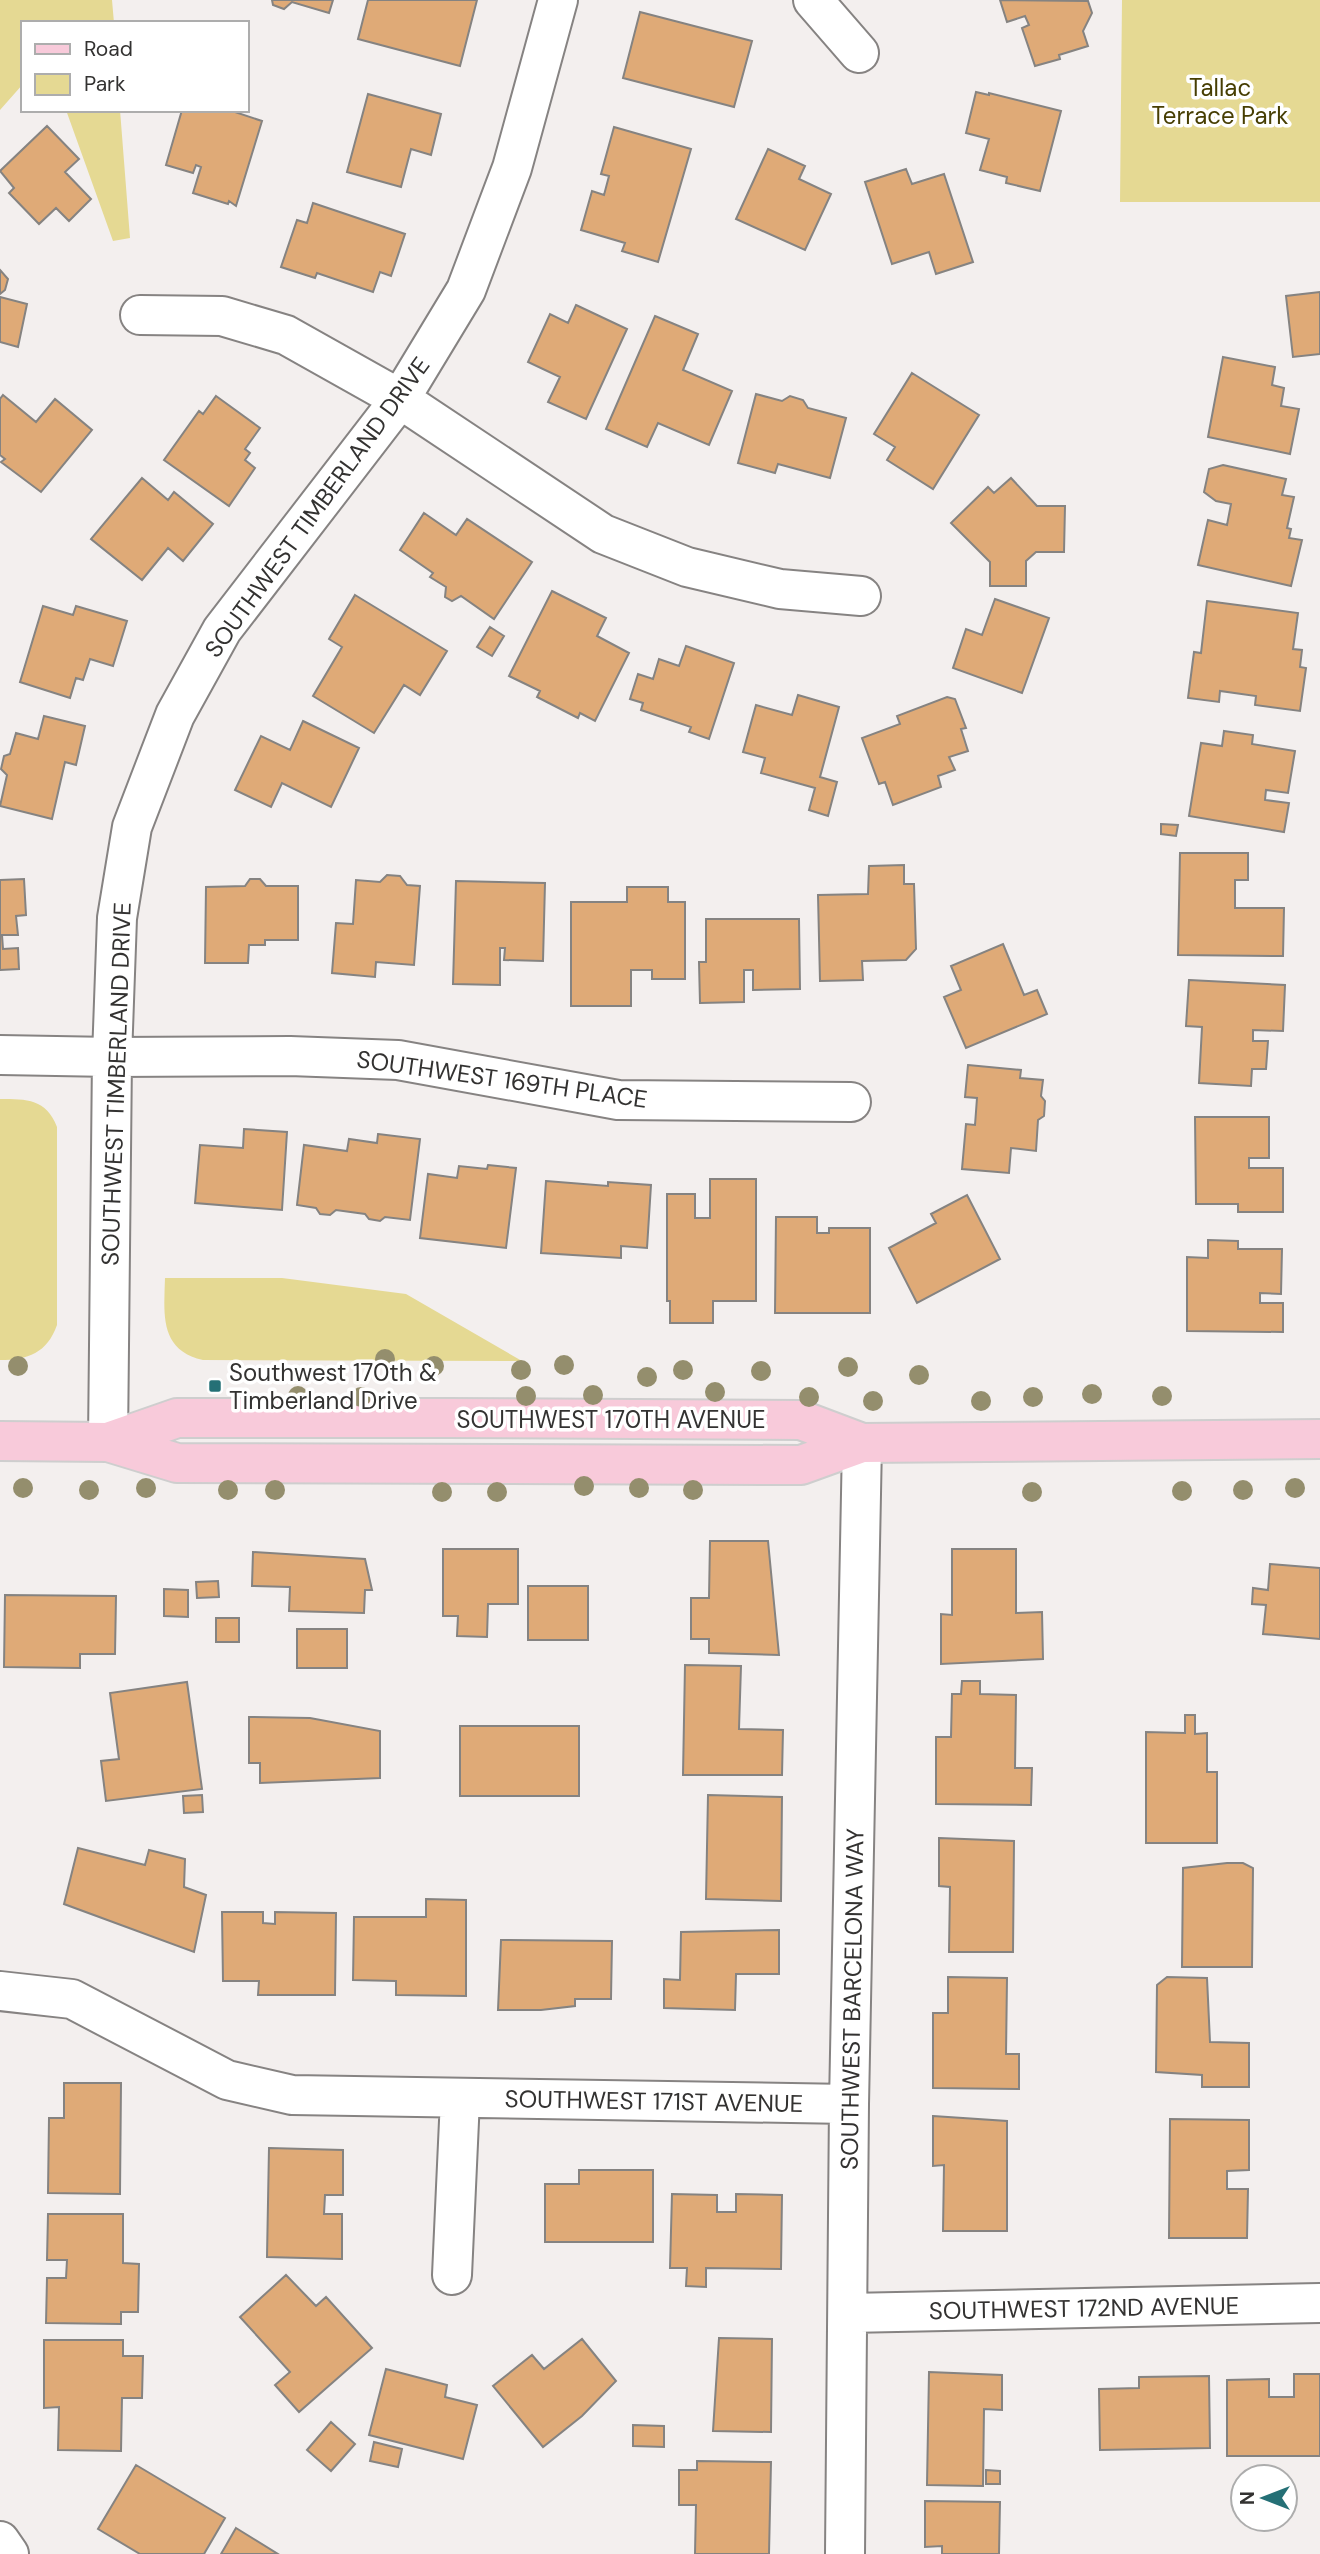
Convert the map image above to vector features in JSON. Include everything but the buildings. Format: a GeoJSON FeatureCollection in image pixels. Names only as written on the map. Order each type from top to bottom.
{"type":"FeatureCollection","features":[{"type":"Feature","properties":{"kind":"main road","name":"SOUTHWEST 170TH AVENUE"},"geometry":{"type":"LineString","coordinates":[[0,1441],[108,1443],[177,1463],[801,1465],[862,1443],[1320,1439]]}},
{"type":"Feature","properties":{"kind":"street","name":"SOUTHWEST TIMBERLAND DRIVE"},"geometry":{"type":"LineString","coordinates":[[108,1443],[111,1057],[117,918],[132,827],[175,715],[222,630],[400,399],[466,290],[512,168],[558,0]]}},
{"type":"Feature","properties":{"kind":"street"},"geometry":{"type":"LineString","coordinates":[[813,0],[859,53]]}},
{"type":"Feature","properties":{"kind":"street"},"geometry":{"type":"LineString","coordinates":[[140,315],[222,316],[286,335],[400,399],[603,534],[687,567],[780,589],[861,596]]}},
{"type":"Feature","properties":{"kind":"street","name":"SOUTHWEST 169TH PLACE"},"geometry":{"type":"LineString","coordinates":[[0,1055],[290,1056],[398,1060],[618,1100],[851,1102]]}},
{"type":"Feature","properties":{"kind":"street","name":"SOUTHWEST BARCELONA WAY"},"geometry":{"type":"LineString","coordinates":[[845,2554],[849,2104],[862,1443]]}},
{"type":"Feature","properties":{"kind":"street","name":"SOUTHWEST 171ST AVENUE"},"geometry":{"type":"LineString","coordinates":[[0,1991],[72,1998],[227,2080],[292,2095],[849,2104]]}},
{"type":"Feature","properties":{"kind":"street"},"geometry":{"type":"LineString","coordinates":[[452,2275],[460,2099]]}},
{"type":"Feature","properties":{"kind":"street","name":"SOUTHWEST 172ND AVENUE"},"geometry":{"type":"LineString","coordinates":[[848,2313],[1320,2303]]}},
{"type":"Feature","properties":{"kind":"street"},"geometry":{"type":"LineString","coordinates":[[0,2541],[9,2554]]}},
{"type":"Feature","properties":{"kind":"green space"},"geometry":{"type":"Polygon","coordinates":[[[0,0],[112,0],[114,21],[21,21],[21,86],[0,110],[0,0]]]}},
{"type":"Feature","properties":{"kind":"green space","name":"Tallac Terrace Park"},"geometry":{"type":"Polygon","coordinates":[[[1122,0],[1320,0],[1320,202],[1120,202],[1122,0]]]}},
{"type":"Feature","properties":{"kind":"green space"},"geometry":{"type":"Polygon","coordinates":[[[67,112],[120,112],[130,238],[113,241],[67,112]]]}},
{"type":"Feature","properties":{"kind":"green space"},"geometry":{"type":"Polygon","coordinates":[[[0,1099],[34,1102],[47,1111],[57,1127],[57,1325],[48,1342],[35,1353],[0,1360],[0,1099]]]}},
{"type":"Feature","properties":{"kind":"green space"},"geometry":{"type":"Polygon","coordinates":[[[165,1278],[282,1278],[406,1294],[522,1361],[203,1360],[178,1348],[171,1339],[165,1317],[165,1278]]]}},
{"type":"Feature","properties":{"kind":"place","name":"Southwest 170th & Timberland Drive"},"geometry":{"type":"Point","coordinates":[215,1386]}}]}
